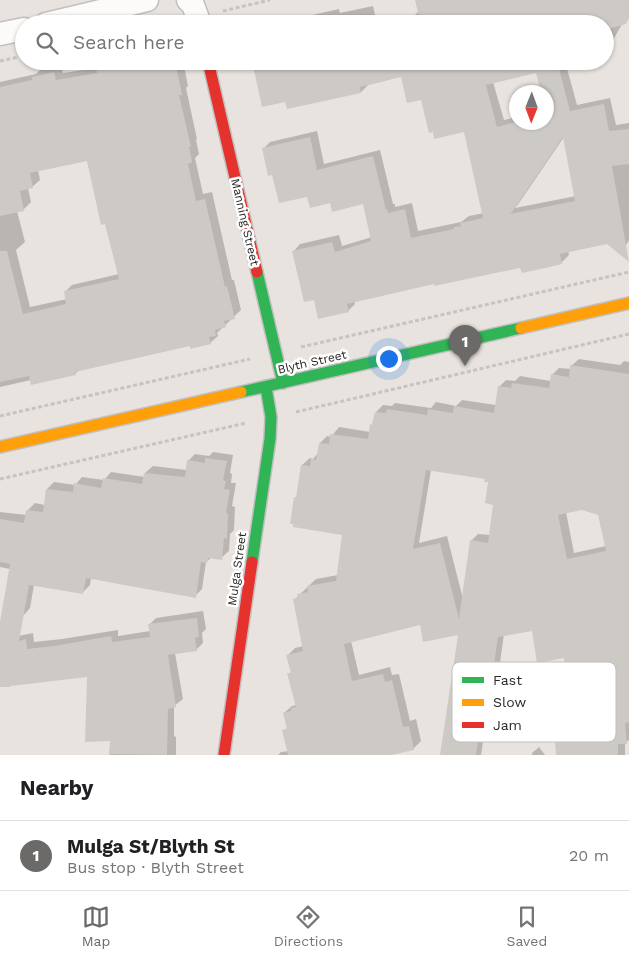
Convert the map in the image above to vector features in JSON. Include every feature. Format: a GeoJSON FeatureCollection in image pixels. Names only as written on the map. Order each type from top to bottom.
{"type":"FeatureCollection","features":[{"type":"Feature","properties":{"kind":"street"},"geometry":{"type":"LineString","coordinates":[[84,15],[148,0]]}},
{"type":"Feature","properties":{"kind":"street"},"geometry":{"type":"LineString","coordinates":[[188,0],[193,5],[197,15]]}},
{"type":"Feature","properties":{"kind":"street"},"geometry":{"type":"LineString","coordinates":[[0,34],[15,31]]}},
{"type":"Feature","properties":{"kind":"street","name":"Manning Street"},"geometry":{"type":"LineString","coordinates":[[210,70],[283,383]]}},
{"type":"Feature","properties":{"kind":"street","name":"Blyth Street"},"geometry":{"type":"LineString","coordinates":[[0,447],[629,303]]}},
{"type":"Feature","properties":{"kind":"street","name":"Mulga Street"},"geometry":{"type":"LineString","coordinates":[[224,755],[270,439],[271,417],[266,386]]}},
{"type":"Feature","properties":{"kind":"path"},"geometry":{"type":"LineString","coordinates":[[223,11],[270,0]]}},
{"type":"Feature","properties":{"kind":"path"},"geometry":{"type":"LineString","coordinates":[[0,61],[15,58]]}},
{"type":"Feature","properties":{"kind":"path"},"geometry":{"type":"LineString","coordinates":[[300,348],[629,272]]}},
{"type":"Feature","properties":{"kind":"path"},"geometry":{"type":"LineString","coordinates":[[0,479],[629,334]]}},
{"type":"Feature","properties":{"kind":"path"},"geometry":{"type":"LineString","coordinates":[[0,416],[250,359]]}},
{"type":"Feature","properties":{"kind":"building"},"geometry":{"type":"Polygon","coordinates":[[[415,0],[629,0],[629,18],[626,24],[614,27],[614,15],[419,15],[415,0]]]}},
{"type":"Feature","properties":{"kind":"building"},"geometry":{"type":"Polygon","coordinates":[[[96,70],[177,70],[182,95],[179,95],[191,147],[189,147],[192,162],[188,164],[196,201],[205,199],[225,287],[227,286],[235,319],[224,321],[226,327],[215,330],[216,336],[209,337],[211,344],[190,349],[190,346],[75,372],[76,375],[31,385],[29,376],[0,382],[0,251],[7,251],[23,314],[66,304],[64,291],[119,279],[105,224],[101,225],[87,161],[30,173],[33,188],[20,191],[24,211],[0,216],[0,87],[32,80],[32,77],[54,72],[56,80],[97,73],[96,70]]]}},
{"type":"Feature","properties":{"kind":"building"},"geometry":{"type":"Polygon","coordinates":[[[254,70],[559,70],[570,111],[604,104],[609,131],[629,129],[629,164],[612,166],[629,262],[607,244],[560,254],[562,264],[522,273],[520,268],[434,286],[434,284],[347,304],[349,312],[318,319],[314,300],[304,302],[292,251],[332,242],[335,252],[371,241],[363,204],[332,212],[330,203],[310,208],[307,197],[279,203],[272,175],[268,176],[262,148],[310,137],[317,170],[373,156],[386,210],[388,210],[388,213],[405,209],[411,238],[454,229],[454,227],[461,226],[460,223],[483,218],[464,132],[434,139],[433,132],[429,133],[421,100],[407,103],[401,77],[360,87],[361,93],[287,109],[285,102],[262,107],[254,70]],[[563,137],[512,212],[510,214],[575,201],[563,137]]]}},
{"type":"Feature","properties":{"kind":"building"},"geometry":{"type":"Polygon","coordinates":[[[570,365],[629,374],[629,722],[625,723],[627,744],[618,744],[618,755],[556,755],[555,742],[616,742],[616,662],[564,662],[564,658],[537,662],[532,631],[498,637],[494,662],[454,662],[458,635],[423,642],[420,625],[344,644],[352,681],[383,674],[385,682],[392,680],[403,727],[409,726],[414,750],[391,755],[288,755],[282,730],[287,729],[283,713],[291,711],[291,708],[296,707],[287,673],[291,673],[286,655],[303,651],[293,599],[298,598],[297,594],[308,592],[307,586],[336,581],[342,535],[293,527],[293,524],[290,524],[301,465],[310,466],[311,459],[316,460],[319,443],[329,444],[330,434],[368,439],[370,424],[372,425],[375,412],[386,413],[387,409],[427,415],[428,409],[453,413],[454,406],[494,413],[498,386],[511,388],[512,383],[549,388],[551,374],[569,377],[570,365]],[[426,470],[413,549],[440,543],[459,619],[470,540],[488,543],[493,505],[485,503],[488,482],[484,482],[485,479],[426,470]],[[582,510],[558,515],[567,559],[606,551],[598,515],[582,510]]]}},
{"type":"Feature","properties":{"kind":"building"},"geometry":{"type":"Polygon","coordinates":[[[205,458],[227,461],[223,480],[226,481],[224,489],[230,490],[226,513],[228,513],[227,539],[224,538],[222,560],[208,558],[207,563],[201,562],[196,598],[86,578],[83,594],[29,585],[19,641],[26,639],[27,649],[111,636],[112,642],[150,637],[148,624],[197,618],[199,637],[195,638],[197,651],[168,655],[176,707],[168,709],[167,755],[109,754],[110,741],[85,742],[87,677],[0,687],[0,622],[10,564],[0,562],[0,519],[24,523],[26,510],[43,512],[46,489],[73,492],[74,483],[101,488],[103,478],[142,484],[144,473],[185,477],[187,460],[205,463],[205,458]]]}},
{"type":"Feature","properties":{"kind":"building"},"geometry":{"type":"Polygon","coordinates":[[[452,675],[452,742],[478,742],[476,755],[440,755],[452,675]]]}},
{"type":"Feature","properties":{"kind":"traffic: fast"},"geometry":{"type":"LineString","coordinates":[[257,272],[283,383]]}},
{"type":"Feature","properties":{"kind":"traffic: fast"},"geometry":{"type":"LineString","coordinates":[[241,392],[521,328]]}},
{"type":"Feature","properties":{"kind":"traffic: fast"},"geometry":{"type":"LineString","coordinates":[[252,562],[270,439],[271,417],[266,387]]}},
{"type":"Feature","properties":{"kind":"traffic: slow"},"geometry":{"type":"LineString","coordinates":[[521,328],[629,303]]}},
{"type":"Feature","properties":{"kind":"traffic: slow"},"geometry":{"type":"LineString","coordinates":[[0,447],[241,392]]}},
{"type":"Feature","properties":{"kind":"traffic: jam"},"geometry":{"type":"LineString","coordinates":[[210,70],[257,272]]}},
{"type":"Feature","properties":{"kind":"traffic: jam"},"geometry":{"type":"LineString","coordinates":[[224,755],[252,562]]}},
{"type":"Feature","properties":{"kind":"place","name":"Mulga St/Blyth St"},"geometry":{"type":"Point","coordinates":[465,366]}}]}
